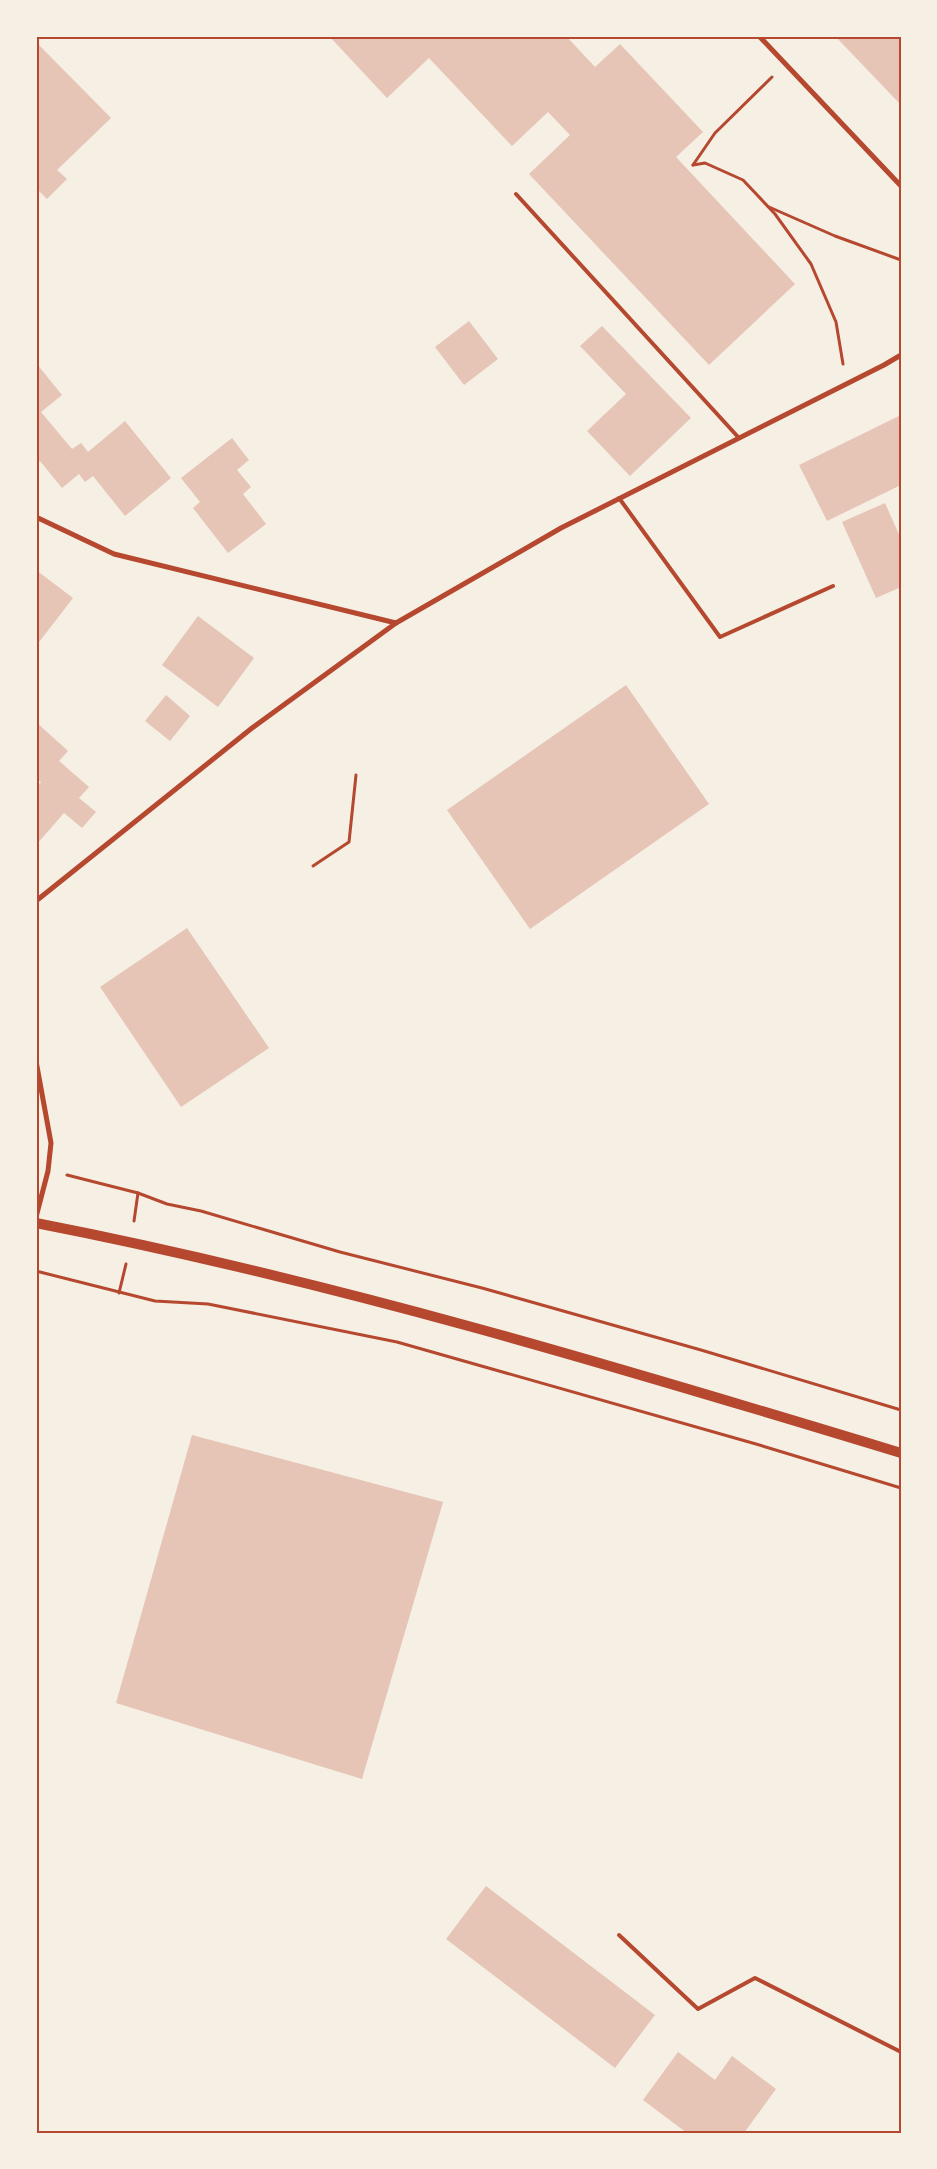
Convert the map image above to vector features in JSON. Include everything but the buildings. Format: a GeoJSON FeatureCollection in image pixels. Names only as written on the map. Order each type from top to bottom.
{"type":"FeatureCollection","features":[{"type":"Feature","properties":{"kind":"main road"},"geometry":{"type":"LineString","coordinates":[[36,1223],[131,1241],[350,1294],[644,1375],[901,1453]]}},
{"type":"Feature","properties":{"kind":"street"},"geometry":{"type":"LineString","coordinates":[[759,36],[901,186]]}},
{"type":"Feature","properties":{"kind":"street"},"geometry":{"type":"LineString","coordinates":[[36,901],[252,728],[396,623],[561,528],[901,355]]}},
{"type":"Feature","properties":{"kind":"street"},"geometry":{"type":"LineString","coordinates":[[36,516],[114,554],[396,623]]}},
{"type":"Feature","properties":{"kind":"street"},"geometry":{"type":"LineString","coordinates":[[36,1061],[51,1143],[48,1170],[36,1217]]}},
{"type":"Feature","properties":{"kind":"lane"},"geometry":{"type":"LineString","coordinates":[[516,194],[740,438]]}},
{"type":"Feature","properties":{"kind":"lane"},"geometry":{"type":"LineString","coordinates":[[619,498],[720,637],[833,586]]}},
{"type":"Feature","properties":{"kind":"lane"},"geometry":{"type":"LineString","coordinates":[[619,1936],[698,2008],[755,1978],[901,2052]]}},
{"type":"Feature","properties":{"kind":"path"},"geometry":{"type":"LineString","coordinates":[[785,64],[715,133],[693,165],[705,163],[743,180],[767,206],[811,264],[836,322],[847,384]]}},
{"type":"Feature","properties":{"kind":"path"},"geometry":{"type":"LineString","coordinates":[[767,206],[835,236],[901,260]]}},
{"type":"Feature","properties":{"kind":"path"},"geometry":{"type":"LineString","coordinates":[[314,866],[349,842],[356,775]]}},
{"type":"Feature","properties":{"kind":"path"},"geometry":{"type":"LineString","coordinates":[[48,1170],[138,1193],[167,1204],[201,1211],[340,1252],[482,1288],[701,1350],[901,1410]]}},
{"type":"Feature","properties":{"kind":"path"},"geometry":{"type":"LineString","coordinates":[[36,1271],[156,1301],[208,1304],[397,1342],[756,1444],[901,1488]]}}]}
